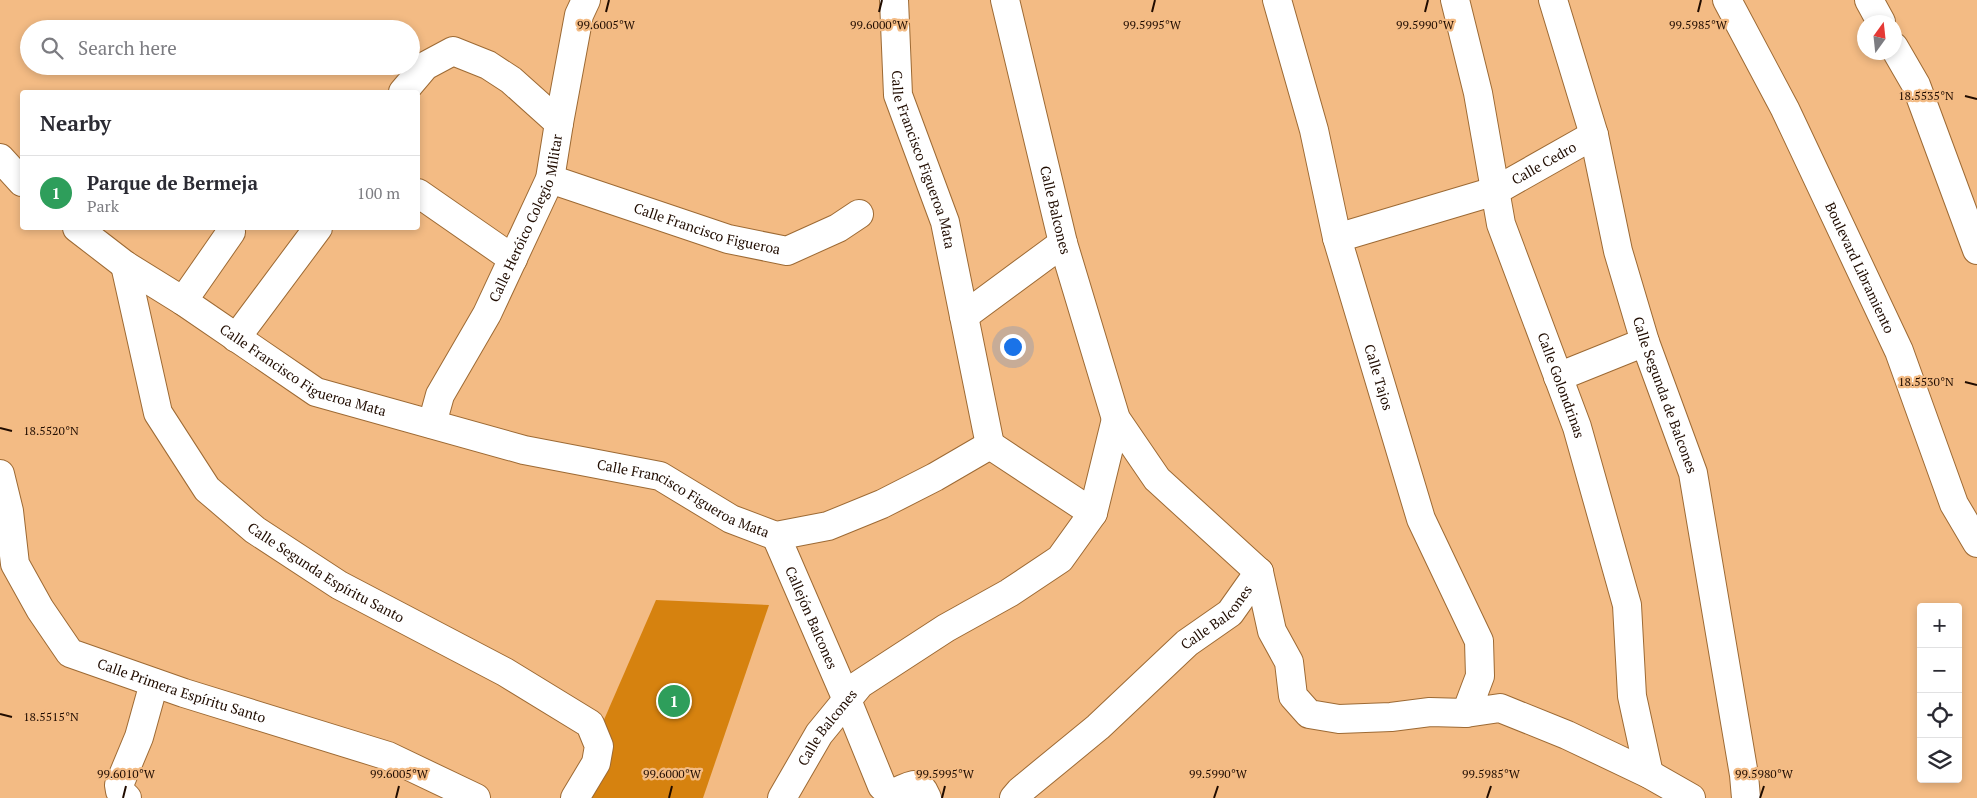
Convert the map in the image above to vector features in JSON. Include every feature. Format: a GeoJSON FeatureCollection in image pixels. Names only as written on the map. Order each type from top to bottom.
{"type":"FeatureCollection","features":[{"type":"Feature","properties":{"kind":"street","name":"Calle Heróico Colegio Militar"},"geometry":{"type":"LineString","coordinates":[[432,424],[440,395],[487,314],[550,179],[558,123],[579,14],[586,0]]}},
{"type":"Feature","properties":{"kind":"street","name":"Calle Francisco Figueroa Mata"},"geometry":{"type":"LineString","coordinates":[[80,230],[125,265],[183,301],[316,392],[524,450],[660,476],[731,519],[776,536],[828,526],[882,504],[935,477],[990,445],[945,222],[898,95],[894,0]]}},
{"type":"Feature","properties":{"kind":"street","name":"Calle Balcones"},"geometry":{"type":"LineString","coordinates":[[1005,0],[1063,243],[1116,419],[1158,479],[1259,572],[1230,612],[1187,643],[1098,726],[1014,798]]}},
{"type":"Feature","properties":{"kind":"street","name":"Calle Tajos"},"geometry":{"type":"LineString","coordinates":[[1277,0],[1314,130],[1337,238],[1421,519],[1479,641],[1480,676],[1466,713]]}},
{"type":"Feature","properties":{"kind":"street","name":"Calle Golondrinas"},"geometry":{"type":"LineString","coordinates":[[1455,0],[1478,93],[1500,224],[1577,427],[1627,606],[1632,696],[1649,774]]}},
{"type":"Feature","properties":{"kind":"street","name":"Calle Segunda de Balcones"},"geometry":{"type":"LineString","coordinates":[[1553,0],[1594,135],[1618,251],[1645,342],[1694,473],[1744,775],[1746,798]]}},
{"type":"Feature","properties":{"kind":"street","name":"Boulevard Libramiento"},"geometry":{"type":"LineString","coordinates":[[1727,0],[1785,109],[1899,351],[1954,504],[1977,543]]}},
{"type":"Feature","properties":{"kind":"street"},"geometry":{"type":"LineString","coordinates":[[1869,0],[1877,15]]}},
{"type":"Feature","properties":{"kind":"street"},"geometry":{"type":"LineString","coordinates":[[420,72],[425,66],[453,51],[488,65],[512,80],[558,123]]}},
{"type":"Feature","properties":{"kind":"street"},"geometry":{"type":"LineString","coordinates":[[1902,60],[1916,85],[1977,250]]}},
{"type":"Feature","properties":{"kind":"street"},"geometry":{"type":"LineString","coordinates":[[405,90],[417,75]]}},
{"type":"Feature","properties":{"kind":"street","name":"Calle Cedro"},"geometry":{"type":"LineString","coordinates":[[1337,238],[1495,190],[1594,135]]}},
{"type":"Feature","properties":{"kind":"street"},"geometry":{"type":"LineString","coordinates":[[0,158],[20,180]]}},
{"type":"Feature","properties":{"kind":"street","name":"Calle Francisco Figueroa"},"geometry":{"type":"LineString","coordinates":[[550,179],[728,239],[787,251],[838,228],[859,214]]}},
{"type":"Feature","properties":{"kind":"street"},"geometry":{"type":"LineString","coordinates":[[420,194],[513,259]]}},
{"type":"Feature","properties":{"kind":"street"},"geometry":{"type":"LineString","coordinates":[[236,338],[317,230]]}},
{"type":"Feature","properties":{"kind":"street"},"geometry":{"type":"LineString","coordinates":[[183,301],[231,232]]}},
{"type":"Feature","properties":{"kind":"street"},"geometry":{"type":"LineString","coordinates":[[964,316],[1063,243]]}},
{"type":"Feature","properties":{"kind":"street","name":"Calle Segunda Espíritu Santo"},"geometry":{"type":"LineString","coordinates":[[125,265],[158,413],[207,489],[255,530],[339,586],[505,672],[590,724],[599,746],[596,762],[575,798]]}},
{"type":"Feature","properties":{"kind":"street"},"geometry":{"type":"LineString","coordinates":[[1558,377],[1645,342]]}},
{"type":"Feature","properties":{"kind":"street","name":"Calle Balcones"},"geometry":{"type":"LineString","coordinates":[[782,798],[819,734],[860,684],[946,628],[1009,593],[1060,559],[1093,513],[1116,419]]}},
{"type":"Feature","properties":{"kind":"street"},"geometry":{"type":"LineString","coordinates":[[990,445],[1093,513]]}},
{"type":"Feature","properties":{"kind":"street","name":"Calle Primera Espíritu Santo"},"geometry":{"type":"LineString","coordinates":[[0,474],[9,511],[15,564],[40,609],[70,653],[154,683],[388,756],[476,798]]}},
{"type":"Feature","properties":{"kind":"street","name":"Callejón Balcones"},"geometry":{"type":"LineString","coordinates":[[776,536],[882,786],[888,792],[895,792],[914,785],[923,790],[927,798]]}},
{"type":"Feature","properties":{"kind":"street"},"geometry":{"type":"LineString","coordinates":[[1259,572],[1272,630],[1289,662],[1293,696],[1309,714],[1339,719],[1391,717],[1430,712],[1466,713],[1500,708],[1567,735],[1649,774],[1691,798]]}},
{"type":"Feature","properties":{"kind":"street"},"geometry":{"type":"LineString","coordinates":[[127,798],[120,791],[119,784],[139,737],[154,683]]}},
{"type":"Feature","properties":{"kind":"shaded area"},"geometry":{"type":"Polygon","coordinates":[[[656,600],[769,605],[703,798],[570,798],[656,600]]]}},
{"type":"Feature","properties":{"kind":"place","name":"Parque de Bermeja"},"geometry":{"type":"Point","coordinates":[674,701]}}]}
